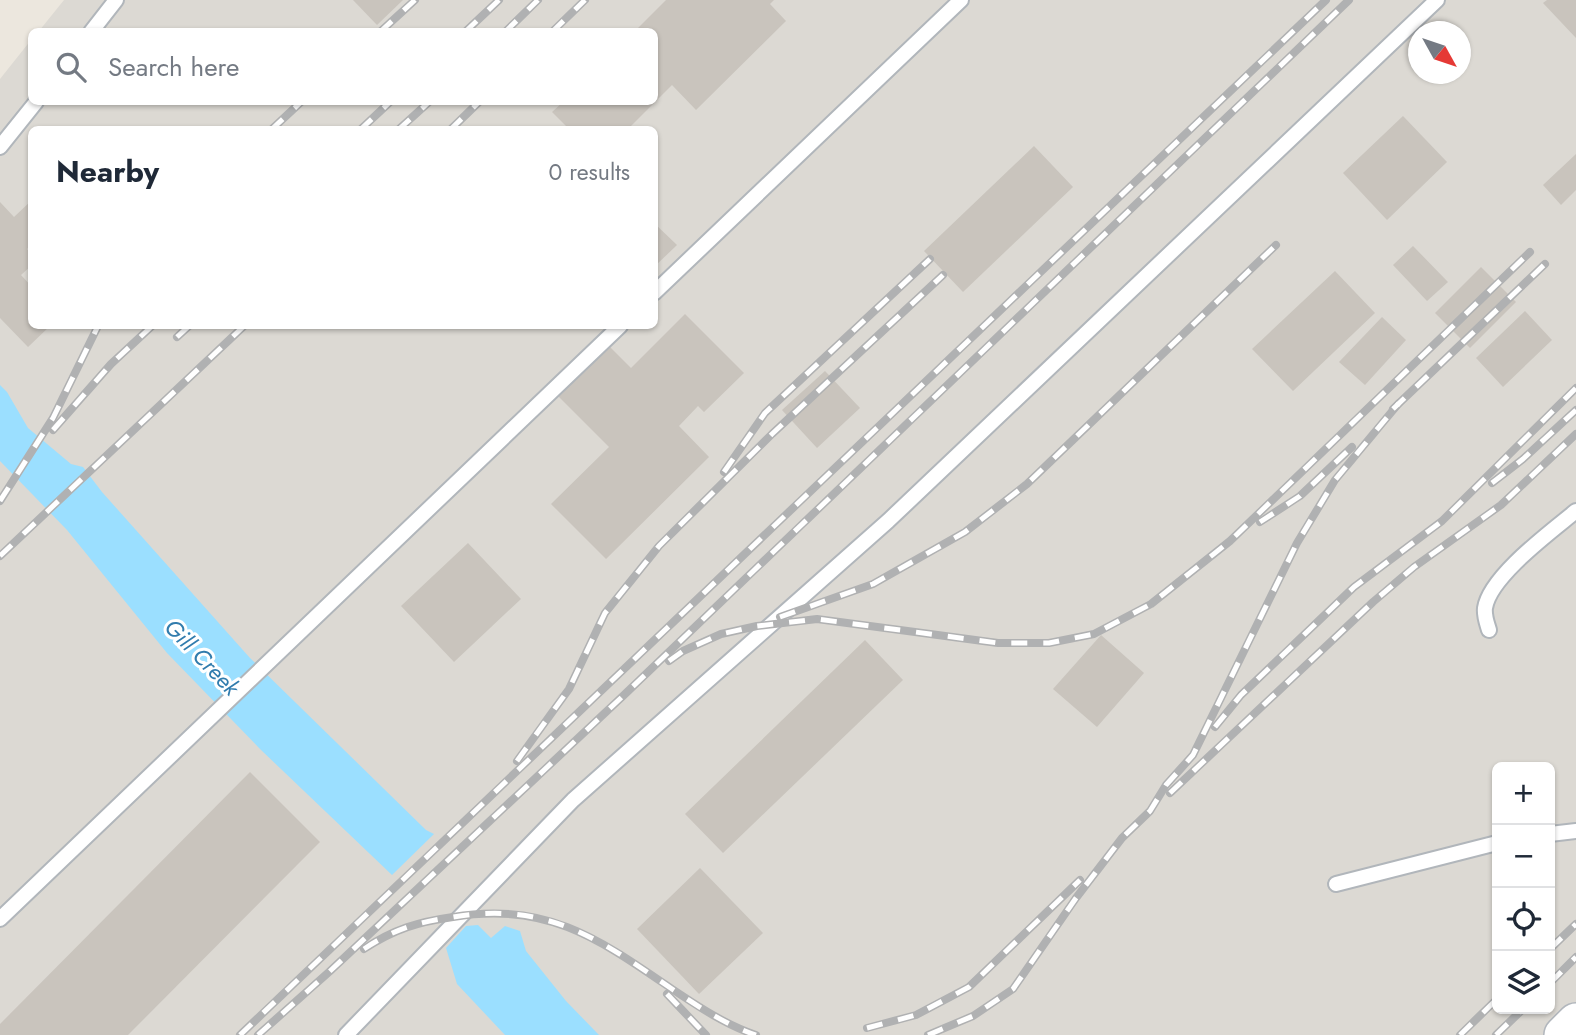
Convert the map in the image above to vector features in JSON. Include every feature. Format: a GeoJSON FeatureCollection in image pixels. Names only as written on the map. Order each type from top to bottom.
{"type":"FeatureCollection","features":[{"type":"Feature","properties":{"kind":"main road"},"geometry":{"type":"LineString","coordinates":[[1563,1035],[1576,1022]]}},
{"type":"Feature","properties":{"kind":"lane"},"geometry":{"type":"LineString","coordinates":[[94,28],[116,0]]}},
{"type":"Feature","properties":{"kind":"lane"},"geometry":{"type":"LineString","coordinates":[[658,289],[961,0]]}},
{"type":"Feature","properties":{"kind":"lane"},"geometry":{"type":"LineString","coordinates":[[346,1035],[573,800],[888,521],[1437,0]]}},
{"type":"Feature","properties":{"kind":"lane"},"geometry":{"type":"LineString","coordinates":[[0,147],[34,105]]}},
{"type":"Feature","properties":{"kind":"lane"},"geometry":{"type":"LineString","coordinates":[[0,919],[617,329]]}},
{"type":"Feature","properties":{"kind":"lane"},"geometry":{"type":"LineString","coordinates":[[1489,630],[1485,606],[1490,594],[1523,556],[1576,511]]}},
{"type":"Feature","properties":{"kind":"lane"},"geometry":{"type":"LineString","coordinates":[[1555,833],[1576,831]]}},
{"type":"Feature","properties":{"kind":"lane"},"geometry":{"type":"LineString","coordinates":[[1336,884],[1492,845]]}},
{"type":"Feature","properties":{"kind":"shaded area"},"geometry":{"type":"Polygon","coordinates":[[[64,0],[1576,0],[1576,1035],[0,1035],[0,79],[28,44],[28,105],[658,105],[658,28],[41,28],[64,0]]]}},
{"type":"Feature","properties":{"kind":"water","name":"Gill Creek"},"geometry":{"type":"Polygon","coordinates":[[[0,385],[28,428],[71,464],[83,467],[102,492],[250,658],[426,830],[434,834],[392,875],[260,749],[167,653],[67,530],[0,461],[0,385]]]}},
{"type":"Feature","properties":{"kind":"water"},"geometry":{"type":"Polygon","coordinates":[[[478,925],[491,938],[505,926],[520,931],[526,951],[566,1001],[599,1035],[505,1035],[457,984],[446,948],[466,926],[478,925]]]}},
{"type":"Feature","properties":{"kind":"building"},"geometry":{"type":"Polygon","coordinates":[[[353,0],[403,0],[377,25],[353,0]]]}},
{"type":"Feature","properties":{"kind":"building"},"geometry":{"type":"Polygon","coordinates":[[[666,0],[774,0],[770,4],[786,21],[696,110],[672,85],[658,99],[658,28],[638,28],[666,0]]]}},
{"type":"Feature","properties":{"kind":"building"},"geometry":{"type":"Polygon","coordinates":[[[1547,0],[1576,0],[1576,38],[1543,3],[1547,0]]]}},
{"type":"Feature","properties":{"kind":"building"},"geometry":{"type":"Polygon","coordinates":[[[560,105],[652,105],[631,126],[566,126],[552,112],[560,105]]]}},
{"type":"Feature","properties":{"kind":"building"},"geometry":{"type":"Polygon","coordinates":[[[1403,116],[1447,162],[1387,220],[1343,173],[1403,116]]]}},
{"type":"Feature","properties":{"kind":"building"},"geometry":{"type":"Polygon","coordinates":[[[1034,146],[1073,187],[963,292],[924,251],[1034,146]]]}},
{"type":"Feature","properties":{"kind":"building"},"geometry":{"type":"Polygon","coordinates":[[[1576,154],[1576,190],[1561,205],[1543,185],[1576,154]]]}},
{"type":"Feature","properties":{"kind":"building"},"geometry":{"type":"Polygon","coordinates":[[[0,202],[14,217],[28,204],[28,269],[21,275],[28,283],[28,329],[47,329],[28,347],[0,318],[0,202]]]}},
{"type":"Feature","properties":{"kind":"building"},"geometry":{"type":"Polygon","coordinates":[[[658,227],[677,245],[658,263],[658,227]]]}},
{"type":"Feature","properties":{"kind":"building"},"geometry":{"type":"Polygon","coordinates":[[[1413,246],[1448,282],[1427,301],[1393,265],[1413,246]]]}},
{"type":"Feature","properties":{"kind":"building"},"geometry":{"type":"Polygon","coordinates":[[[1481,267],[1516,302],[1470,348],[1435,313],[1481,267]]]}},
{"type":"Feature","properties":{"kind":"building"},"geometry":{"type":"Polygon","coordinates":[[[1335,271],[1375,313],[1293,391],[1252,349],[1335,271]]]}},
{"type":"Feature","properties":{"kind":"building"},"geometry":{"type":"Polygon","coordinates":[[[1525,311],[1552,340],[1503,387],[1476,358],[1525,311]]]}},
{"type":"Feature","properties":{"kind":"building"},"geometry":{"type":"Polygon","coordinates":[[[685,314],[744,373],[704,412],[698,406],[679,426],[709,457],[606,559],[551,504],[609,447],[557,395],[608,345],[631,368],[685,314]]]}},
{"type":"Feature","properties":{"kind":"building"},"geometry":{"type":"Polygon","coordinates":[[[1382,317],[1406,340],[1365,385],[1339,362],[1382,317]]]}},
{"type":"Feature","properties":{"kind":"building"},"geometry":{"type":"Polygon","coordinates":[[[825,371],[860,408],[817,448],[782,410],[825,371]]]}},
{"type":"Feature","properties":{"kind":"building"},"geometry":{"type":"Polygon","coordinates":[[[468,543],[521,599],[454,662],[401,606],[468,543]]]}},
{"type":"Feature","properties":{"kind":"building"},"geometry":{"type":"Polygon","coordinates":[[[1101,635],[1144,673],[1097,727],[1053,689],[1101,635]]]}},
{"type":"Feature","properties":{"kind":"building"},"geometry":{"type":"Polygon","coordinates":[[[865,640],[903,680],[723,853],[685,814],[865,640]]]}},
{"type":"Feature","properties":{"kind":"building"},"geometry":{"type":"Polygon","coordinates":[[[250,772],[320,842],[128,1035],[0,1035],[0,1024],[250,772]]]}},
{"type":"Feature","properties":{"kind":"building"},"geometry":{"type":"Polygon","coordinates":[[[700,868],[763,933],[699,994],[637,929],[700,868]]]}},
{"type":"Feature","properties":{"kind":"railway"},"geometry":{"type":"LineString","coordinates":[[384,28],[415,0]]}},
{"type":"Feature","properties":{"kind":"railway"},"geometry":{"type":"LineString","coordinates":[[469,28],[499,0]]}},
{"type":"Feature","properties":{"kind":"railway"},"geometry":{"type":"LineString","coordinates":[[509,28],[538,0]]}},
{"type":"Feature","properties":{"kind":"railway"},"geometry":{"type":"LineString","coordinates":[[556,28],[585,0]]}},
{"type":"Feature","properties":{"kind":"railway"},"geometry":{"type":"LineString","coordinates":[[240,1035],[1326,0]]}},
{"type":"Feature","properties":{"kind":"railway"},"geometry":{"type":"LineString","coordinates":[[258,1035],[329,972],[624,695],[1349,0]]}},
{"type":"Feature","properties":{"kind":"railway"},"geometry":{"type":"LineString","coordinates":[[275,126],[298,105]]}},
{"type":"Feature","properties":{"kind":"railway"},"geometry":{"type":"LineString","coordinates":[[364,126],[387,105]]}},
{"type":"Feature","properties":{"kind":"railway"},"geometry":{"type":"LineString","coordinates":[[402,126],[426,105]]}},
{"type":"Feature","properties":{"kind":"railway"},"geometry":{"type":"LineString","coordinates":[[454,126],[476,105]]}},
{"type":"Feature","properties":{"kind":"railway"},"geometry":{"type":"LineString","coordinates":[[780,617],[873,584],[965,532],[1027,484],[1276,245]]}},
{"type":"Feature","properties":{"kind":"railway"},"geometry":{"type":"LineString","coordinates":[[669,661],[683,651],[721,634],[757,626],[817,619],[998,643],[1049,643],[1094,634],[1151,604],[1230,541],[1530,252]]}},
{"type":"Feature","properties":{"kind":"railway"},"geometry":{"type":"LineString","coordinates":[[724,472],[765,413],[930,259]]}},
{"type":"Feature","properties":{"kind":"railway"},"geometry":{"type":"LineString","coordinates":[[1393,409],[1545,264]]}},
{"type":"Feature","properties":{"kind":"railway"},"geometry":{"type":"LineString","coordinates":[[517,761],[569,689],[605,613],[659,546],[772,434],[943,275]]}},
{"type":"Feature","properties":{"kind":"railway"},"geometry":{"type":"LineString","coordinates":[[0,501],[53,418],[97,329]]}},
{"type":"Feature","properties":{"kind":"railway"},"geometry":{"type":"LineString","coordinates":[[53,430],[111,364],[149,329]]}},
{"type":"Feature","properties":{"kind":"railway"},"geometry":{"type":"LineString","coordinates":[[177,337],[186,329]]}},
{"type":"Feature","properties":{"kind":"railway"},"geometry":{"type":"LineString","coordinates":[[0,556],[241,329]]}},
{"type":"Feature","properties":{"kind":"railway"},"geometry":{"type":"LineString","coordinates":[[1215,727],[1241,695],[1354,587],[1442,521],[1576,388]]}},
{"type":"Feature","properties":{"kind":"railway"},"geometry":{"type":"LineString","coordinates":[[928,1035],[973,1016],[1013,989],[1076,898],[1122,838],[1150,811],[1166,785],[1193,755],[1297,543],[1335,480],[1399,403]]}},
{"type":"Feature","properties":{"kind":"railway"},"geometry":{"type":"LineString","coordinates":[[1492,483],[1523,459],[1576,410]]}},
{"type":"Feature","properties":{"kind":"railway"},"geometry":{"type":"LineString","coordinates":[[1170,793],[1373,602],[1414,567],[1501,505],[1576,434]]}},
{"type":"Feature","properties":{"kind":"railway"},"geometry":{"type":"LineString","coordinates":[[1260,522],[1300,496],[1352,447]]}},
{"type":"Feature","properties":{"kind":"railway"},"geometry":{"type":"LineString","coordinates":[[867,1028],[916,1015],[969,987],[1080,880]]}},
{"type":"Feature","properties":{"kind":"railway"},"geometry":{"type":"LineString","coordinates":[[364,949],[396,931],[417,924],[486,913],[517,914],[570,928],[595,940],[713,1015],[756,1035]]}},
{"type":"Feature","properties":{"kind":"railway"},"geometry":{"type":"LineString","coordinates":[[1555,944],[1576,924]]}},
{"type":"Feature","properties":{"kind":"railway"},"geometry":{"type":"LineString","coordinates":[[1555,978],[1576,957]]}},
{"type":"Feature","properties":{"kind":"railway"},"geometry":{"type":"LineString","coordinates":[[667,994],[706,1035]]}},
{"type":"Feature","properties":{"kind":"railway"},"geometry":{"type":"LineString","coordinates":[[1460,1035],[1492,1004]]}},
{"type":"Feature","properties":{"kind":"railway"},"geometry":{"type":"LineString","coordinates":[[1496,1035],[1518,1014]]}}]}
